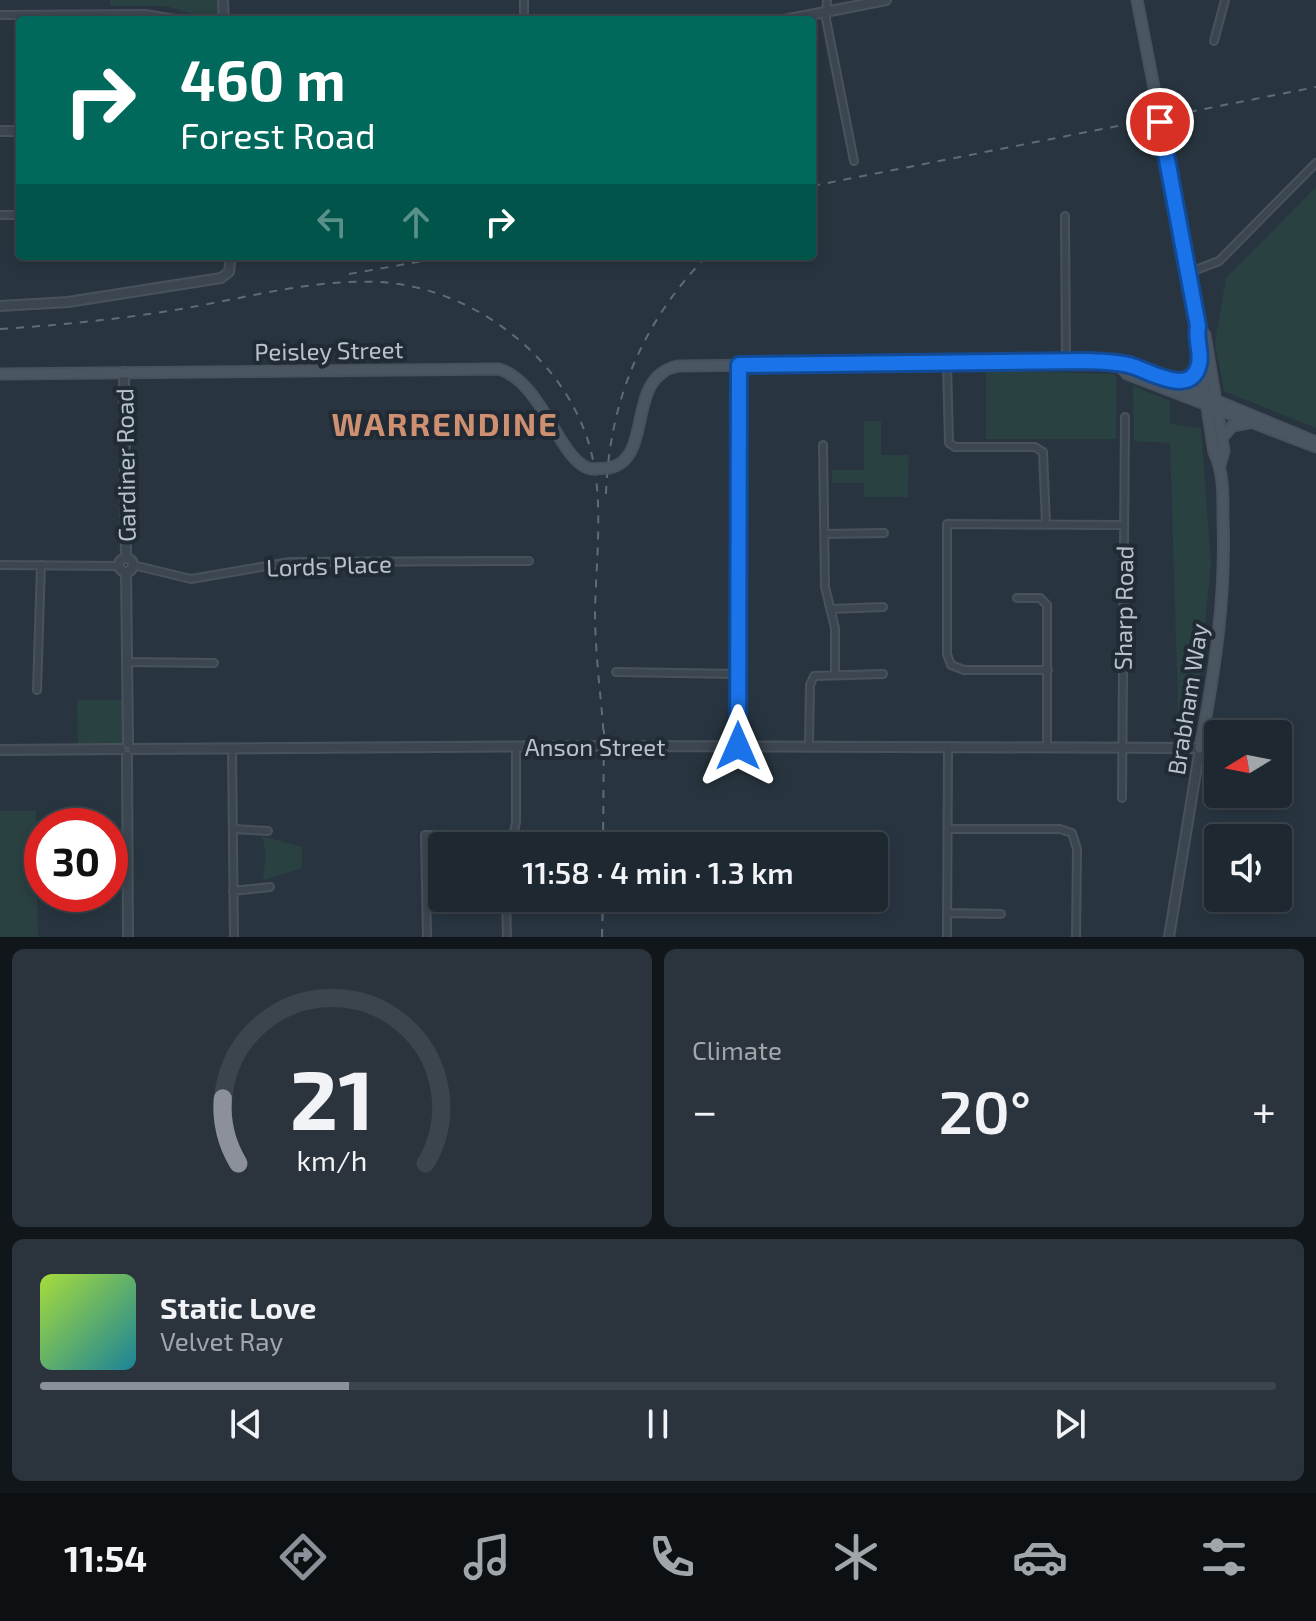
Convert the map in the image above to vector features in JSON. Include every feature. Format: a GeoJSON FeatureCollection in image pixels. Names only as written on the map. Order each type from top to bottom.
{"type":"FeatureCollection","features":[{"type":"Feature","properties":{"kind":"main road","name":"Brabham Way"},"geometry":{"type":"LineString","coordinates":[[1137,0],[1198,326],[1196,337],[1214,452],[1220,465]]}},
{"type":"Feature","properties":{"kind":"main road","name":"Brabham Way"},"geometry":{"type":"LineString","coordinates":[[1198,326],[1205,335],[1224,451],[1220,465],[1223,597],[1217,661],[1200,748]]}},
{"type":"Feature","properties":{"kind":"main road"},"geometry":{"type":"LineString","coordinates":[[1171,382],[1194,374],[1200,363]]}},
{"type":"Feature","properties":{"kind":"main road"},"geometry":{"type":"LineString","coordinates":[[739,365],[1128,364],[1205,395],[1251,424],[1316,444]]}},
{"type":"Feature","properties":{"kind":"main road","name":"Peisley Street"},"geometry":{"type":"LineString","coordinates":[[0,374],[499,369],[523,385],[548,415],[575,461],[591,469],[621,465],[630,454],[649,388],[659,374],[678,366],[739,365]]}},
{"type":"Feature","properties":{"kind":"main road"},"geometry":{"type":"LineString","coordinates":[[1120,366],[1127,374],[1207,406],[1217,405],[1316,444]]}},
{"type":"Feature","properties":{"kind":"main road"},"geometry":{"type":"LineString","coordinates":[[1222,438],[1232,426],[1251,424]]}},
{"type":"Feature","properties":{"kind":"street"},"geometry":{"type":"LineString","coordinates":[[827,0],[854,161]]}},
{"type":"Feature","properties":{"kind":"street"},"geometry":{"type":"LineString","coordinates":[[806,16],[886,0]]}},
{"type":"Feature","properties":{"kind":"street"},"geometry":{"type":"LineString","coordinates":[[1214,41],[1225,0]]}},
{"type":"Feature","properties":{"kind":"street"},"geometry":{"type":"LineString","coordinates":[[0,15],[157,16]]}},
{"type":"Feature","properties":{"kind":"street"},"geometry":{"type":"LineString","coordinates":[[1188,273],[1219,261],[1316,163]]}},
{"type":"Feature","properties":{"kind":"street"},"geometry":{"type":"LineString","coordinates":[[1065,216],[1066,362]]}},
{"type":"Feature","properties":{"kind":"street"},"geometry":{"type":"LineString","coordinates":[[0,306],[68,302],[227,275],[230,260]]}},
{"type":"Feature","properties":{"kind":"street"},"geometry":{"type":"LineString","coordinates":[[947,363],[949,443],[955,447],[1035,447],[1043,452],[1046,524]]}},
{"type":"Feature","properties":{"kind":"street"},"geometry":{"type":"LineString","coordinates":[[738,746],[739,365]]}},
{"type":"Feature","properties":{"kind":"street","name":"Gardiner Road"},"geometry":{"type":"LineString","coordinates":[[124,372],[128,937]]}},
{"type":"Feature","properties":{"kind":"street","name":"Sharp Road"},"geometry":{"type":"LineString","coordinates":[[1122,798],[1125,417]]}},
{"type":"Feature","properties":{"kind":"street"},"geometry":{"type":"LineString","coordinates":[[823,445],[825,587],[835,628],[835,674]]}},
{"type":"Feature","properties":{"kind":"street"},"geometry":{"type":"LineString","coordinates":[[1048,670],[964,670],[951,665],[947,654],[947,524],[1124,525]]}},
{"type":"Feature","properties":{"kind":"street"},"geometry":{"type":"LineString","coordinates":[[825,534],[884,533]]}},
{"type":"Feature","properties":{"kind":"street","name":"Lords Place"},"geometry":{"type":"LineString","coordinates":[[0,565],[126,565],[191,579],[290,562],[529,561]]}},
{"type":"Feature","properties":{"kind":"street"},"geometry":{"type":"LineString","coordinates":[[37,690],[41,565]]}},
{"type":"Feature","properties":{"kind":"street"},"geometry":{"type":"LineString","coordinates":[[1017,598],[1040,598],[1047,605],[1047,747]]}},
{"type":"Feature","properties":{"kind":"street"},"geometry":{"type":"LineString","coordinates":[[830,609],[883,607]]}},
{"type":"Feature","properties":{"kind":"street"},"geometry":{"type":"LineString","coordinates":[[127,662],[214,663]]}},
{"type":"Feature","properties":{"kind":"street"},"geometry":{"type":"LineString","coordinates":[[616,672],[738,674]]}},
{"type":"Feature","properties":{"kind":"street"},"geometry":{"type":"LineString","coordinates":[[809,746],[811,680],[818,674],[883,674]]}},
{"type":"Feature","properties":{"kind":"street"},"geometry":{"type":"LineString","coordinates":[[513,832],[516,746]]}},
{"type":"Feature","properties":{"kind":"street","name":"Anson Street"},"geometry":{"type":"LineString","coordinates":[[0,750],[516,746],[1200,748]]}},
{"type":"Feature","properties":{"kind":"street"},"geometry":{"type":"LineString","coordinates":[[947,937],[948,747]]}},
{"type":"Feature","properties":{"kind":"street"},"geometry":{"type":"LineString","coordinates":[[232,748],[234,937]]}},
{"type":"Feature","properties":{"kind":"street","name":"Brabham Way"},"geometry":{"type":"LineString","coordinates":[[1169,937],[1200,748]]}},
{"type":"Feature","properties":{"kind":"street"},"geometry":{"type":"LineString","coordinates":[[233,829],[268,831]]}},
{"type":"Feature","properties":{"kind":"street"},"geometry":{"type":"LineString","coordinates":[[948,829],[1060,829],[1072,833],[1077,849],[1076,937]]}},
{"type":"Feature","properties":{"kind":"street"},"geometry":{"type":"LineString","coordinates":[[427,937],[425,835],[428,835]]}},
{"type":"Feature","properties":{"kind":"street"},"geometry":{"type":"LineString","coordinates":[[233,891],[270,887]]}},
{"type":"Feature","properties":{"kind":"street"},"geometry":{"type":"LineString","coordinates":[[506,912],[507,937]]}},
{"type":"Feature","properties":{"kind":"street"},"geometry":{"type":"LineString","coordinates":[[947,913],[1001,914]]}},
{"type":"Feature","properties":{"kind":"green space"},"geometry":{"type":"Polygon","coordinates":[[[110,0],[218,0],[218,16],[198,16],[166,6],[110,6],[110,0]]]}},
{"type":"Feature","properties":{"kind":"green space"},"geometry":{"type":"Polygon","coordinates":[[[1316,187],[1316,428],[1224,391],[1215,343],[1226,278],[1316,187]]]}},
{"type":"Feature","properties":{"kind":"green space"},"geometry":{"type":"Polygon","coordinates":[[[986,370],[1113,374],[1117,378],[1116,439],[986,439],[986,370]]]}},
{"type":"Feature","properties":{"kind":"green space"},"geometry":{"type":"Polygon","coordinates":[[[1133,386],[1170,401],[1170,424],[1201,428],[1211,564],[1194,732],[1179,737],[1170,443],[1134,441],[1133,386]]]}},
{"type":"Feature","properties":{"kind":"green space"},"geometry":{"type":"Polygon","coordinates":[[[864,421],[881,421],[881,455],[909,455],[908,497],[864,497],[864,483],[832,483],[832,470],[864,470],[864,421]]]}},
{"type":"Feature","properties":{"kind":"green space"},"geometry":{"type":"Polygon","coordinates":[[[77,700],[123,700],[124,744],[78,745],[77,700]]]}},
{"type":"Feature","properties":{"kind":"green space"},"geometry":{"type":"Polygon","coordinates":[[[0,811],[24,811],[24,912],[38,912],[38,937],[0,937],[0,811]]]}},
{"type":"Feature","properties":{"kind":"green space"},"geometry":{"type":"Polygon","coordinates":[[[262,836],[302,847],[302,868],[263,880],[266,853],[262,836]]]}},
{"type":"Feature","properties":{"kind":"railway"},"geometry":{"type":"LineString","coordinates":[[816,185],[1316,87]]}},
{"type":"Feature","properties":{"kind":"railway"},"geometry":{"type":"LineString","coordinates":[[349,274],[429,260]]}},
{"type":"Feature","properties":{"kind":"railway"},"geometry":{"type":"LineString","coordinates":[[606,494],[614,427],[633,365],[664,308],[703,260]]}},
{"type":"Feature","properties":{"kind":"railway"},"geometry":{"type":"LineString","coordinates":[[0,329],[136,316],[304,286],[354,282],[415,287],[451,298],[484,315],[515,336],[542,362],[565,392],[582,425],[593,460],[598,516],[595,627],[604,738]]}},
{"type":"Feature","properties":{"kind":"railway"},"geometry":{"type":"LineString","coordinates":[[603,832],[604,730]]}},
{"type":"Feature","properties":{"kind":"railway"},"geometry":{"type":"LineString","coordinates":[[602,937],[603,912]]}},
{"type":"Feature","properties":{"kind":"district","name":"WARRENDINE"},"geometry":{"type":"Point","coordinates":[445,423]}},
{"type":"Feature","properties":{"kind":"route"},"geometry":{"type":"LineString","coordinates":[[738,746],[739,365],[1088,361],[1120,366],[1128,364],[1171,382],[1186,379],[1194,374],[1200,363],[1196,337],[1198,326],[1160,122]]}}]}
